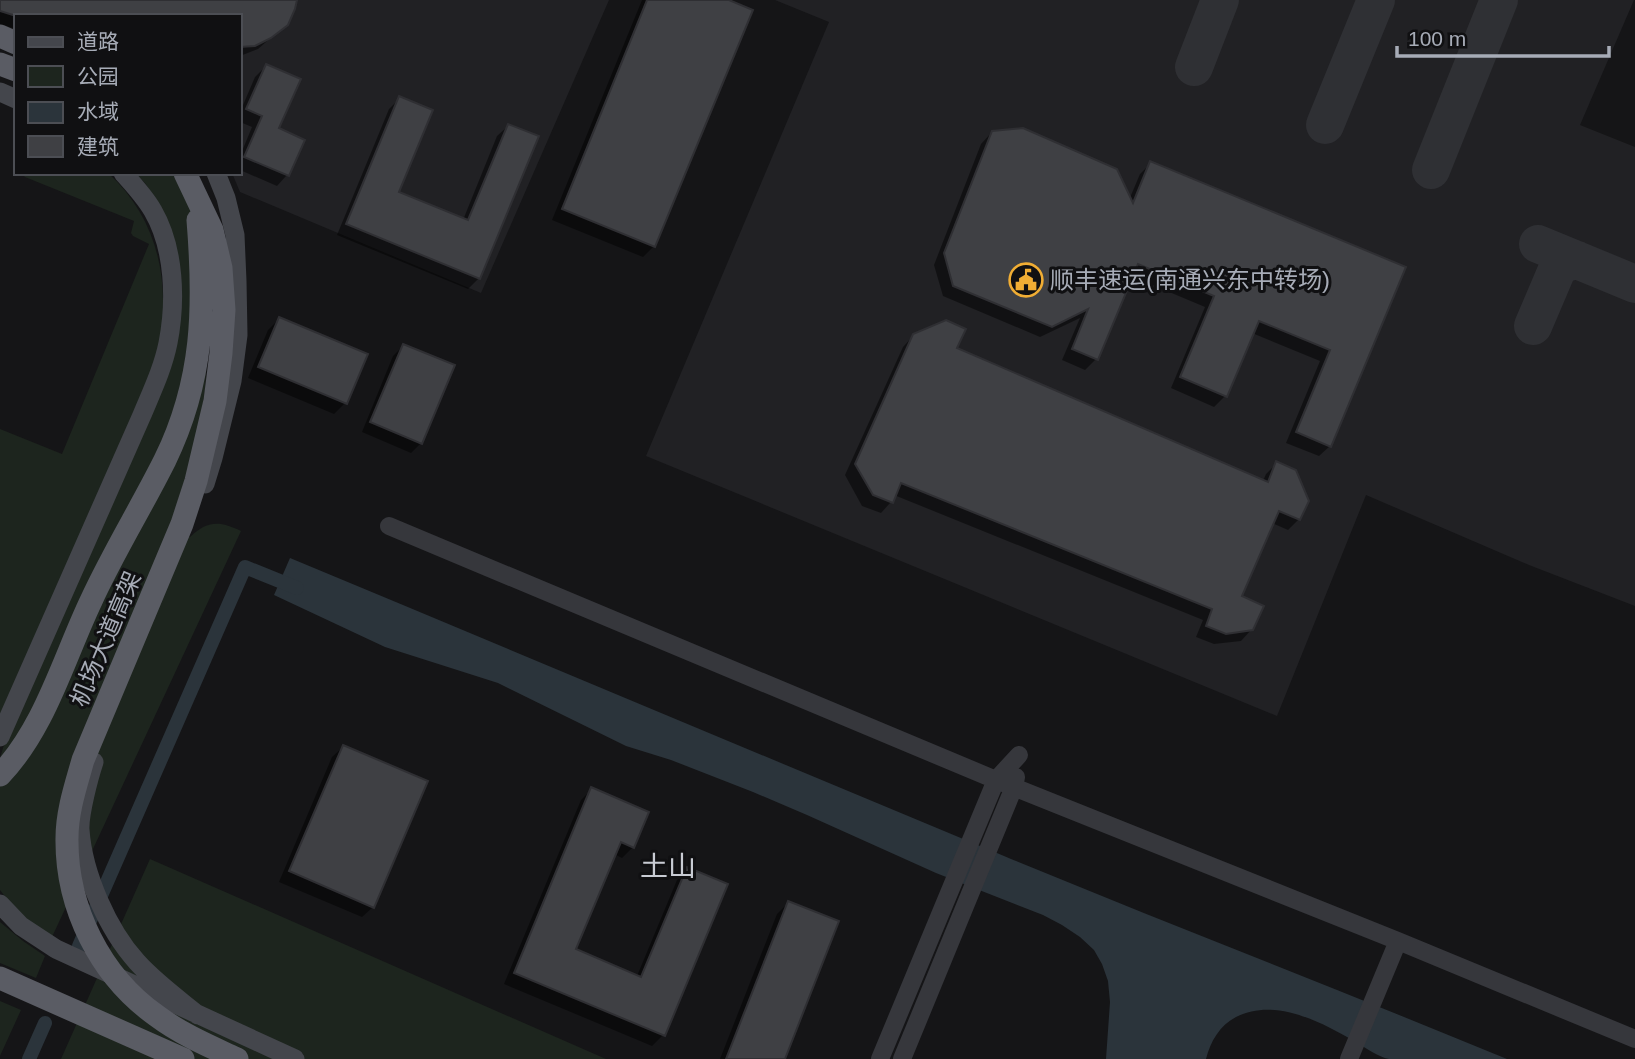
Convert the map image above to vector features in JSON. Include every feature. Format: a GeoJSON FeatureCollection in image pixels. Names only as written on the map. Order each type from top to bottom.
{"type":"FeatureCollection","features":[{"type":"Feature","properties":{"kind":"highway","name":"机场大道高架"},"geometry":{"type":"LineString","coordinates":[[187,175],[212,230],[221,268],[224,310],[215,401],[196,481],[182,524],[83,760],[71,800],[67,836],[69,872],[79,914],[94,946],[110,971],[156,1016],[237,1059]]}},
{"type":"Feature","properties":{"kind":"highway"},"geometry":{"type":"LineString","coordinates":[[0,775],[27,741],[43,711],[91,600],[166,458],[187,403],[200,336],[203,301],[196,194]]}},
{"type":"Feature","properties":{"kind":"highway"},"geometry":{"type":"LineString","coordinates":[[0,978],[183,1059]]}},
{"type":"Feature","properties":{"kind":"highway"},"geometry":{"type":"LineString","coordinates":[[0,993],[69,1025],[152,1045]]}},
{"type":"Feature","properties":{"kind":"main road"},"geometry":{"type":"LineString","coordinates":[[0,737],[159,376],[168,343],[172,280],[167,244],[154,212],[125,175]]}},
{"type":"Feature","properties":{"kind":"main road"},"geometry":{"type":"LineString","coordinates":[[198,1014],[137,962],[111,929],[88,871],[80,828],[89,777],[106,730],[195,516],[232,381],[238,335],[234,235],[226,198],[217,175]]}},
{"type":"Feature","properties":{"kind":"main road"},"geometry":{"type":"LineString","coordinates":[[0,904],[21,926],[55,949],[295,1059]]}},
{"type":"Feature","properties":{"kind":"street"},"geometry":{"type":"LineString","coordinates":[[389,526],[996,780],[1635,1039]]}},
{"type":"Feature","properties":{"kind":"street"},"geometry":{"type":"LineString","coordinates":[[880,1059],[996,780],[1019,755],[1014,787],[902,1059]]}},
{"type":"Feature","properties":{"kind":"street"},"geometry":{"type":"LineString","coordinates":[[1351,1054],[1398,941]]}},
{"type":"Feature","properties":{"kind":"shaded area"},"geometry":{"type":"Polygon","coordinates":[[[0,0],[609,0],[481,293],[240,192],[233,175],[242,175],[242,14],[0,0]]]}},
{"type":"Feature","properties":{"kind":"shaded area"},"geometry":{"type":"Polygon","coordinates":[[[775,0],[1634,0],[1580,125],[1635,147],[1635,606],[1529,565],[1366,495],[1277,716],[646,456],[829,22],[775,0]]]}},
{"type":"Feature","properties":{"kind":"green space"},"geometry":{"type":"Polygon","coordinates":[[[23,175],[110,175],[121,186],[142,217],[156,250],[162,286],[163,322],[153,375],[0,725],[0,429],[62,454],[149,244],[131,233],[134,221],[23,175]]]}},
{"type":"Feature","properties":{"kind":"green space"},"geometry":{"type":"Polygon","coordinates":[[[137,175],[183,175],[212,265],[205,391],[196,445],[169,529],[190,537],[203,527],[214,524],[227,525],[241,531],[52,937],[34,928],[0,890],[0,758],[176,347],[160,206],[137,175]]]}},
{"type":"Feature","properties":{"kind":"green space"},"geometry":{"type":"Polygon","coordinates":[[[150,859],[606,1059],[61,1059],[150,859]]]}},
{"type":"Feature","properties":{"kind":"green space"},"geometry":{"type":"Polygon","coordinates":[[[0,922],[45,956],[36,978],[0,963],[0,922]]]}},
{"type":"Feature","properties":{"kind":"green space"},"geometry":{"type":"Polygon","coordinates":[[[0,1001],[21,1010],[0,1056],[0,1001]]]}},
{"type":"Feature","properties":{"kind":"water"},"geometry":{"type":"Polygon","coordinates":[[[290,558],[1004,856],[1507,1059],[1389,1059],[1298,1014],[1266,1010],[1236,1017],[1225,1025],[1213,1040],[1206,1059],[1106,1059],[1110,1002],[1108,981],[1094,950],[1062,925],[753,792],[671,760],[626,746],[498,683],[385,647],[274,595],[290,558]]]}},
{"type":"Feature","properties":{"kind":"building"},"geometry":{"type":"Polygon","coordinates":[[[0,0],[297,0],[288,25],[255,46],[242,47],[242,14],[14,15],[0,11],[0,0]]]}},
{"type":"Feature","properties":{"kind":"building"},"geometry":{"type":"Polygon","coordinates":[[[647,0],[729,0],[753,10],[655,247],[562,209],[647,0]]]}},
{"type":"Feature","properties":{"kind":"building"},"geometry":{"type":"Polygon","coordinates":[[[266,64],[301,79],[279,128],[305,140],[289,176],[244,157],[262,116],[246,109],[266,64]]]}},
{"type":"Feature","properties":{"kind":"building"},"geometry":{"type":"Polygon","coordinates":[[[399,96],[433,110],[399,192],[468,220],[508,124],[539,136],[480,279],[346,224],[399,96]]]}},
{"type":"Feature","properties":{"kind":"building"},"geometry":{"type":"Polygon","coordinates":[[[1023,128],[1117,169],[1133,203],[1150,161],[1406,267],[1331,447],[1296,432],[1330,350],[1259,321],[1227,397],[1180,377],[1214,296],[1138,264],[1098,360],[1072,349],[1088,309],[1052,327],[953,286],[944,253],[992,131],[1023,128]]]}},
{"type":"Feature","properties":{"kind":"building"},"geometry":{"type":"Polygon","coordinates":[[[279,317],[368,354],[347,404],[258,367],[279,317]]]}},
{"type":"Feature","properties":{"kind":"building"},"geometry":{"type":"Polygon","coordinates":[[[946,320],[966,329],[957,348],[1268,482],[1276,461],[1296,470],[1309,501],[1300,520],[1279,511],[1242,596],[1264,606],[1253,630],[1226,634],[1206,626],[1212,609],[901,483],[893,503],[873,495],[855,464],[913,334],[946,320]]]}},
{"type":"Feature","properties":{"kind":"building"},"geometry":{"type":"Polygon","coordinates":[[[403,344],[455,365],[422,444],[370,422],[403,344]]]}},
{"type":"Feature","properties":{"kind":"building"},"geometry":{"type":"Polygon","coordinates":[[[343,745],[428,781],[374,908],[289,871],[343,745]]]}},
{"type":"Feature","properties":{"kind":"building"},"geometry":{"type":"Polygon","coordinates":[[[591,787],[649,812],[634,848],[621,842],[576,949],[641,977],[687,867],[728,884],[665,1036],[514,973],[591,787]]]}},
{"type":"Feature","properties":{"kind":"building"},"geometry":{"type":"Polygon","coordinates":[[[788,901],[839,921],[785,1059],[726,1059],[788,901]]]}},
{"type":"Feature","properties":{"kind":"waterway"},"geometry":{"type":"LineString","coordinates":[[79,946],[245,567],[297,588]]}},
{"type":"Feature","properties":{"kind":"waterway"},"geometry":{"type":"LineString","coordinates":[[29,1059],[45,1023]]}},
{"type":"Feature","properties":{"kind":"taxiway"},"geometry":{"type":"LineString","coordinates":[[1194,67],[1220,0]]}},
{"type":"Feature","properties":{"kind":"taxiway"},"geometry":{"type":"LineString","coordinates":[[1325,125],[1376,0]]}},
{"type":"Feature","properties":{"kind":"taxiway"},"geometry":{"type":"LineString","coordinates":[[1431,170],[1499,0]]}},
{"type":"Feature","properties":{"kind":"taxiway"},"geometry":{"type":"LineString","coordinates":[[1538,244],[1635,284]]}},
{"type":"Feature","properties":{"kind":"taxiway"},"geometry":{"type":"LineString","coordinates":[[1533,326],[1556,272],[1565,264],[1577,260]]}},
{"type":"Feature","properties":{"kind":"place","name":"顺丰速运(南通兴东中转场)"},"geometry":{"type":"Point","coordinates":[1026,280]}},
{"type":"Feature","properties":{"kind":"district","name":"土山"},"geometry":{"type":"Point","coordinates":[668,866]}}]}
